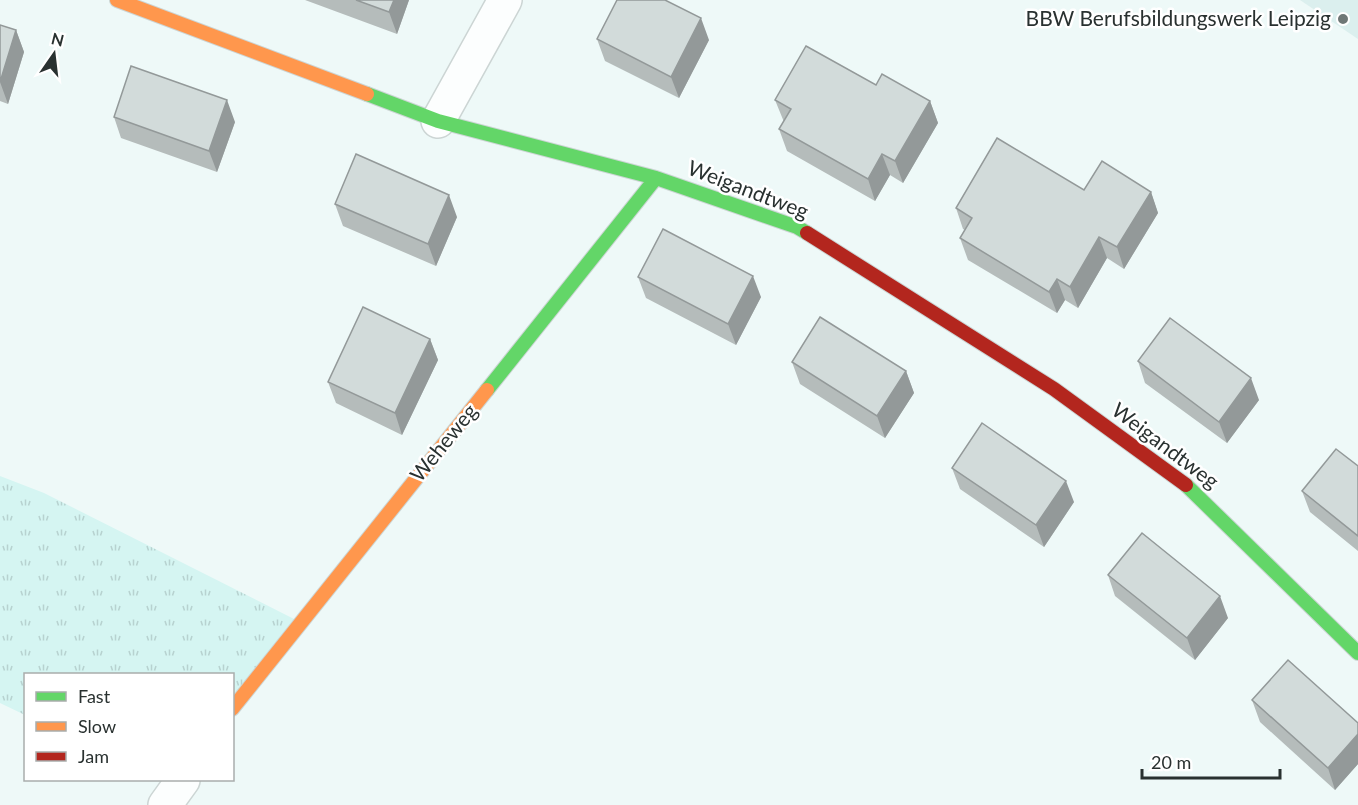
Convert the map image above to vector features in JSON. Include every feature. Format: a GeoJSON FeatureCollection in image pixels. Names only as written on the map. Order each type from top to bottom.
{"type":"FeatureCollection","features":[{"type":"Feature","properties":{"kind":"street","name":"Weigandtweg"},"geometry":{"type":"LineString","coordinates":[[117,0],[438,121],[656,178],[797,227],[1054,389],[1194,491],[1358,653]]}},
{"type":"Feature","properties":{"kind":"street"},"geometry":{"type":"LineString","coordinates":[[438,121],[505,0]]}},
{"type":"Feature","properties":{"kind":"street","name":"Weheweg"},"geometry":{"type":"LineString","coordinates":[[234,706],[656,178]]}},
{"type":"Feature","properties":{"kind":"street"},"geometry":{"type":"LineString","coordinates":[[165,805],[182,781]]}},
{"type":"Feature","properties":{"kind":"shaded area","name":"BBW Berufsbildungswerk Leipzig"},"geometry":{"type":"Polygon","coordinates":[[[1300,0],[1358,0],[1358,39],[1300,0]]]}},
{"type":"Feature","properties":{"kind":"green space"},"geometry":{"type":"Polygon","coordinates":[[[0,476],[44,493],[300,622],[234,712],[234,673],[24,673],[24,715],[0,703],[0,476]]]}},
{"type":"Feature","properties":{"kind":"building"},"geometry":{"type":"Polygon","coordinates":[[[356,0],[394,0],[389,12],[356,0]]]}},
{"type":"Feature","properties":{"kind":"building"},"geometry":{"type":"Polygon","coordinates":[[[617,0],[665,0],[701,18],[671,77],[597,39],[617,0]]]}},
{"type":"Feature","properties":{"kind":"building"},"geometry":{"type":"Polygon","coordinates":[[[0,25],[16,30],[0,82],[0,25]]]}},
{"type":"Feature","properties":{"kind":"building"},"geometry":{"type":"Polygon","coordinates":[[[806,46],[876,85],[882,74],[930,101],[895,161],[882,154],[868,179],[779,129],[791,109],[775,100],[806,46]]]}},
{"type":"Feature","properties":{"kind":"building"},"geometry":{"type":"Polygon","coordinates":[[[131,66],[227,100],[209,151],[114,117],[131,66]]]}},
{"type":"Feature","properties":{"kind":"building"},"geometry":{"type":"Polygon","coordinates":[[[997,138],[1084,190],[1102,161],[1151,192],[1117,247],[1099,237],[1070,287],[1057,279],[1049,292],[960,238],[972,218],[956,208],[997,138]]]}},
{"type":"Feature","properties":{"kind":"building"},"geometry":{"type":"Polygon","coordinates":[[[356,154],[449,195],[428,244],[335,204],[356,154]]]}},
{"type":"Feature","properties":{"kind":"building"},"geometry":{"type":"Polygon","coordinates":[[[663,229],[753,276],[728,324],[638,277],[663,229]]]}},
{"type":"Feature","properties":{"kind":"building"},"geometry":{"type":"Polygon","coordinates":[[[363,307],[430,339],[395,413],[328,382],[363,307]]]}},
{"type":"Feature","properties":{"kind":"building"},"geometry":{"type":"Polygon","coordinates":[[[820,317],[906,371],[877,416],[792,362],[820,317]]]}},
{"type":"Feature","properties":{"kind":"building"},"geometry":{"type":"Polygon","coordinates":[[[1170,318],[1251,378],[1219,422],[1138,361],[1170,318]]]}},
{"type":"Feature","properties":{"kind":"building"},"geometry":{"type":"Polygon","coordinates":[[[982,423],[1066,481],[1036,525],[952,468],[982,423]]]}},
{"type":"Feature","properties":{"kind":"building"},"geometry":{"type":"Polygon","coordinates":[[[1336,449],[1358,466],[1358,536],[1302,491],[1336,449]]]}},
{"type":"Feature","properties":{"kind":"building"},"geometry":{"type":"Polygon","coordinates":[[[1142,533],[1220,596],[1187,638],[1108,575],[1142,533]]]}},
{"type":"Feature","properties":{"kind":"building"},"geometry":{"type":"Polygon","coordinates":[[[1288,660],[1358,723],[1358,734],[1328,768],[1252,700],[1288,660]]]}},
{"type":"Feature","properties":{"kind":"traffic: fast"},"geometry":{"type":"LineString","coordinates":[[367,94],[438,121],[656,178],[797,227],[807,233]]}},
{"type":"Feature","properties":{"kind":"traffic: fast"},"geometry":{"type":"LineString","coordinates":[[487,390],[656,178]]}},
{"type":"Feature","properties":{"kind":"traffic: fast"},"geometry":{"type":"LineString","coordinates":[[1186,485],[1358,653]]}},
{"type":"Feature","properties":{"kind":"traffic: slow"},"geometry":{"type":"LineString","coordinates":[[117,0],[367,94]]}},
{"type":"Feature","properties":{"kind":"traffic: slow"},"geometry":{"type":"LineString","coordinates":[[234,706],[487,390]]}},
{"type":"Feature","properties":{"kind":"traffic: jam"},"geometry":{"type":"LineString","coordinates":[[807,233],[1054,389],[1186,485]]}},
{"type":"Feature","properties":{"kind":"place","name":"BBW Berufsbildungswerk Leipzig"},"geometry":{"type":"Point","coordinates":[1343,19]}}]}
